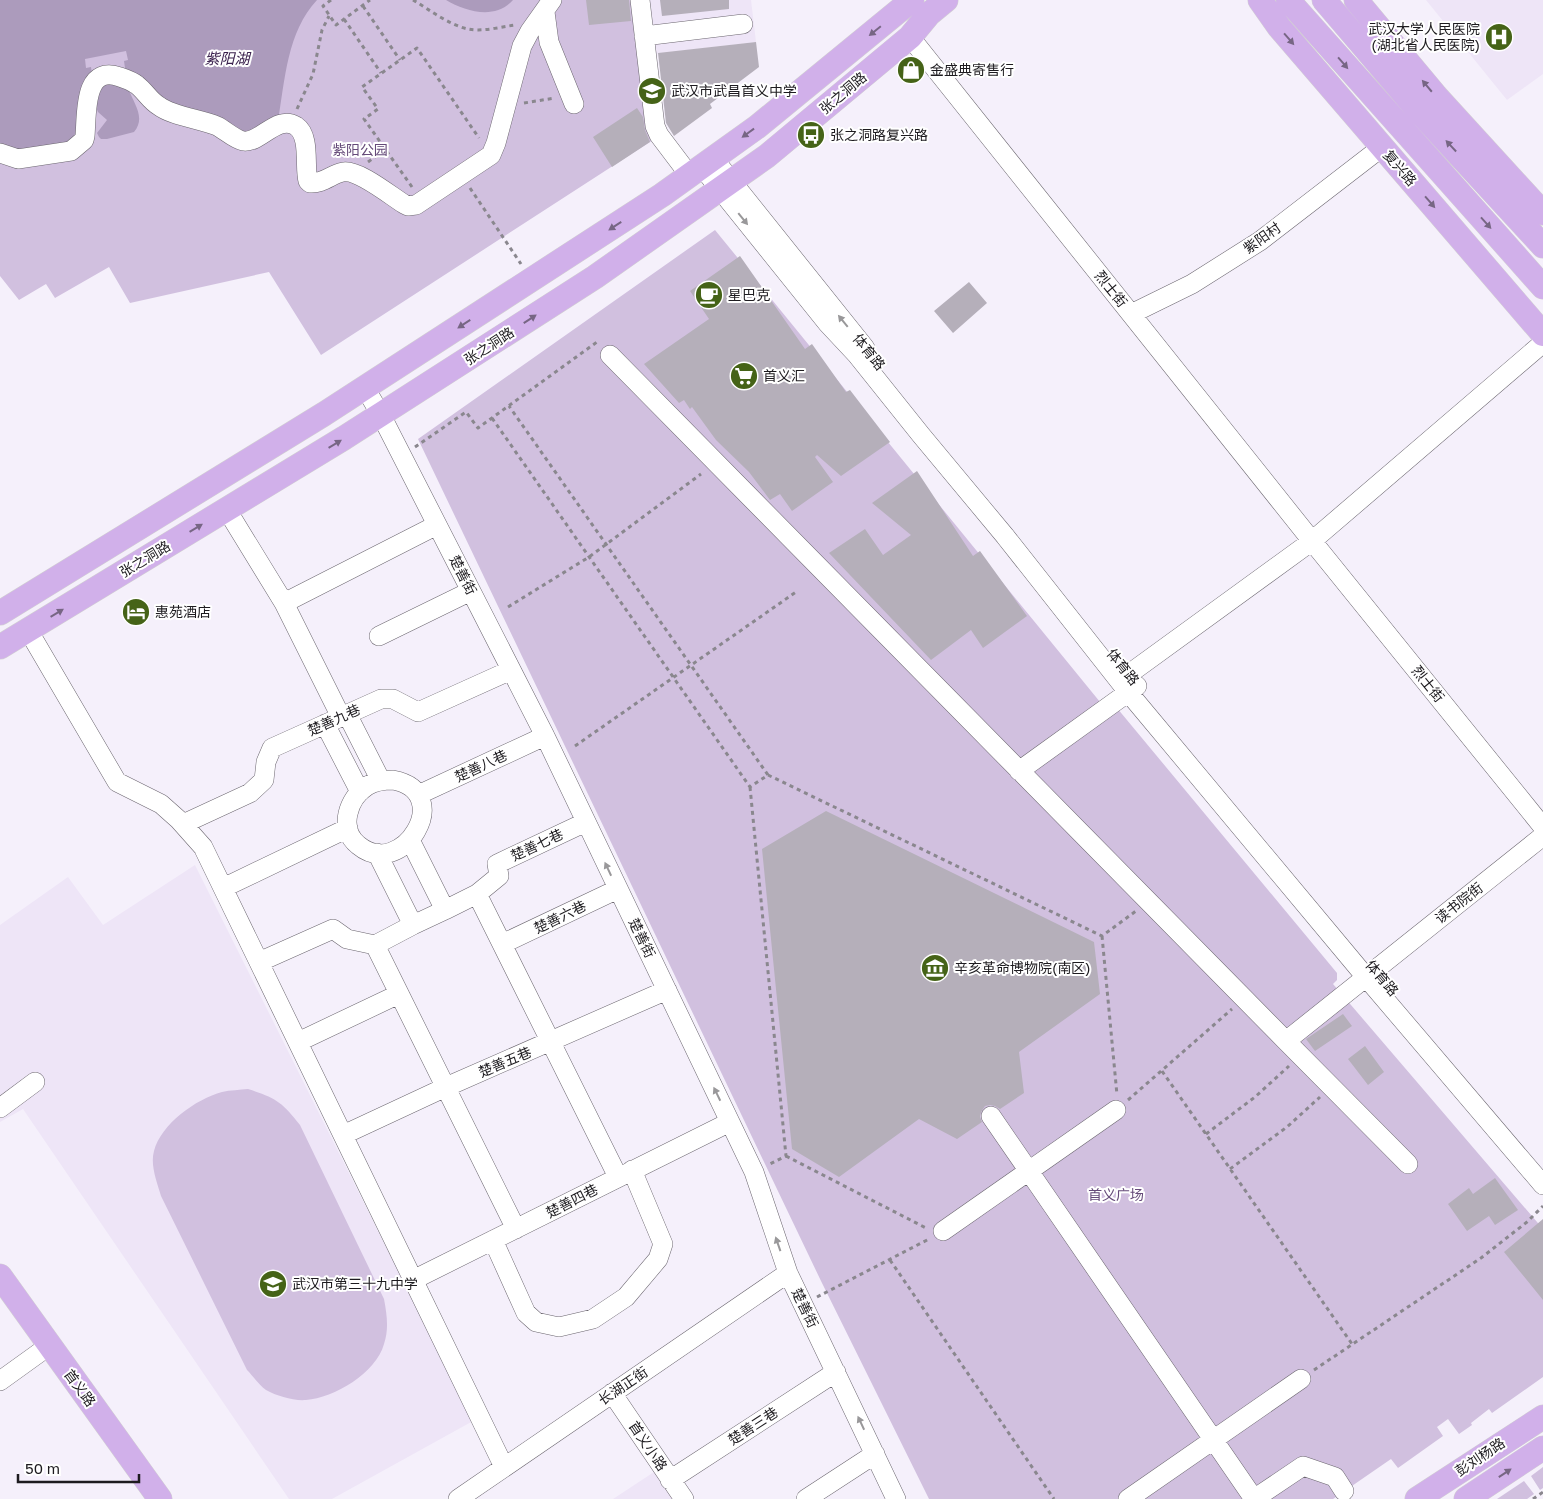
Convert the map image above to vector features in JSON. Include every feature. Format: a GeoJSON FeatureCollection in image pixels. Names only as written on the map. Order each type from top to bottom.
{"type":"FeatureCollection","features":[{"type":"Feature","properties":{"kind":"main road","name":"张之洞路"},"geometry":{"type":"LineString","coordinates":[[0,613],[365,388],[702,167],[757,127],[912,0]]}},
{"type":"Feature","properties":{"kind":"main road","name":"张之洞路"},"geometry":{"type":"LineString","coordinates":[[0,647],[381,415],[594,277],[767,156],[910,37],[929,14],[946,0]]}},
{"type":"Feature","properties":{"kind":"main road","name":"复兴路"},"geometry":{"type":"LineString","coordinates":[[1260,0],[1279,27],[1543,334]]}},
{"type":"Feature","properties":{"kind":"main road"},"geometry":{"type":"LineString","coordinates":[[1288,0],[1543,287]]}},
{"type":"Feature","properties":{"kind":"main road"},"geometry":{"type":"LineString","coordinates":[[1324,0],[1416,108],[1543,246]]}},
{"type":"Feature","properties":{"kind":"main road"},"geometry":{"type":"LineString","coordinates":[[1356,0],[1436,96],[1543,212]]}},
{"type":"Feature","properties":{"kind":"main road","name":"首义路"},"geometry":{"type":"LineString","coordinates":[[0,1276],[160,1499]]}},
{"type":"Feature","properties":{"kind":"main road","name":"彭刘杨路"},"geometry":{"type":"LineString","coordinates":[[1417,1499],[1543,1416]]}},
{"type":"Feature","properties":{"kind":"main road","name":"彭刘杨路"},"geometry":{"type":"LineString","coordinates":[[1466,1499],[1543,1448]]}},
{"type":"Feature","properties":{"kind":"street","name":"体育路"},"geometry":{"type":"LineString","coordinates":[[640,0],[656,130],[726,186],[828,324],[857,355],[1005,536],[1132,684],[1370,973],[1543,1168]]}},
{"type":"Feature","properties":{"kind":"street"},"geometry":{"type":"LineString","coordinates":[[545,11],[549,42],[572,100]]}},
{"type":"Feature","properties":{"kind":"street"},"geometry":{"type":"LineString","coordinates":[[0,154],[18,159],[74,149],[84,140],[88,100],[93,83],[106,75],[114,74],[137,84],[159,107],[205,122],[242,141],[250,140],[280,124],[289,124],[299,129],[303,136],[308,166],[307,179],[310,183],[326,180],[340,172],[353,172],[408,206],[416,205],[491,155],[496,143],[522,46],[545,11]]}},
{"type":"Feature","properties":{"kind":"street"},"geometry":{"type":"LineString","coordinates":[[644,36],[743,24]]}},
{"type":"Feature","properties":{"kind":"street","name":"烈士街"},"geometry":{"type":"LineString","coordinates":[[910,37],[1312,542],[1543,827]]}},
{"type":"Feature","properties":{"kind":"street","name":"紫阳村"},"geometry":{"type":"LineString","coordinates":[[1131,314],[1192,284],[1260,241],[1382,147]]}},
{"type":"Feature","properties":{"kind":"street"},"geometry":{"type":"LineString","coordinates":[[1019,771],[1312,542],[1543,343]]}},
{"type":"Feature","properties":{"kind":"street"},"geometry":{"type":"LineString","coordinates":[[605,348],[1019,771],[1408,1164]]}},
{"type":"Feature","properties":{"kind":"street","name":"楚善街"},"geometry":{"type":"LineString","coordinates":[[365,388],[403,456],[545,736],[754,1172],[788,1273],[896,1499]]}},
{"type":"Feature","properties":{"kind":"street"},"geometry":{"type":"LineString","coordinates":[[227,510],[284,603],[338,718],[360,792]]}},
{"type":"Feature","properties":{"kind":"street"},"geometry":{"type":"LineString","coordinates":[[284,603],[438,525]]}},
{"type":"Feature","properties":{"kind":"street"},"geometry":{"type":"LineString","coordinates":[[379,636],[471,591]]}},
{"type":"Feature","properties":{"kind":"street"},"geometry":{"type":"LineString","coordinates":[[28,630],[118,782],[161,804],[183,824],[203,847],[504,1467]]}},
{"type":"Feature","properties":{"kind":"street","name":"楚善九巷"},"geometry":{"type":"LineString","coordinates":[[183,824],[250,793],[264,780],[266,762],[272,748],[381,699],[393,699],[418,712],[511,670]]}},
{"type":"Feature","properties":{"kind":"street"},"geometry":{"type":"LineString","coordinates":[[338,718],[381,781]]}},
{"type":"Feature","properties":{"kind":"street","name":"楚善八巷"},"geometry":{"type":"LineString","coordinates":[[418,796],[545,736]]}},
{"type":"Feature","properties":{"kind":"street"},"geometry":{"type":"LineString","coordinates":[[381,781],[399,781],[410,786],[418,796],[422,807],[421,820],[410,840],[396,850],[377,853],[370,852],[359,846],[351,837],[348,828],[348,813],[353,801],[360,792],[367,786],[381,781]]}},
{"type":"Feature","properties":{"kind":"street","name":"楚善七巷"},"geometry":{"type":"LineString","coordinates":[[477,894],[499,876],[497,864],[586,822]]}},
{"type":"Feature","properties":{"kind":"street"},"geometry":{"type":"LineString","coordinates":[[223,888],[348,828]]}},
{"type":"Feature","properties":{"kind":"street","name":"读书院街"},"geometry":{"type":"LineString","coordinates":[[1286,1041],[1543,836]]}},
{"type":"Feature","properties":{"kind":"street"},"geometry":{"type":"LineString","coordinates":[[410,840],[445,910]]}},
{"type":"Feature","properties":{"kind":"street"},"geometry":{"type":"LineString","coordinates":[[377,853],[413,925]]}},
{"type":"Feature","properties":{"kind":"street","name":"楚善六巷"},"geometry":{"type":"LineString","coordinates":[[502,944],[618,889]]}},
{"type":"Feature","properties":{"kind":"street"},"geometry":{"type":"LineString","coordinates":[[258,962],[334,929],[347,939],[375,945],[477,894],[551,1042],[663,1244],[658,1259],[626,1298],[593,1319],[559,1327],[536,1322],[526,1313],[493,1240]]}},
{"type":"Feature","properties":{"kind":"street"},"geometry":{"type":"LineString","coordinates":[[375,945],[516,1229]]}},
{"type":"Feature","properties":{"kind":"street"},"geometry":{"type":"LineString","coordinates":[[1370,973],[1543,1185]]}},
{"type":"Feature","properties":{"kind":"street","name":"楚善五巷"},"geometry":{"type":"LineString","coordinates":[[343,1135],[446,1087],[667,990]]}},
{"type":"Feature","properties":{"kind":"street"},"geometry":{"type":"LineString","coordinates":[[298,1042],[399,994]]}},
{"type":"Feature","properties":{"kind":"street"},"geometry":{"type":"LineString","coordinates":[[0,1108],[35,1082]]}},
{"type":"Feature","properties":{"kind":"street"},"geometry":{"type":"LineString","coordinates":[[940,1233],[1117,1109]]}},
{"type":"Feature","properties":{"kind":"street"},"geometry":{"type":"LineString","coordinates":[[991,1116],[1254,1499],[1303,1466],[1335,1477],[1344,1491]]}},
{"type":"Feature","properties":{"kind":"street","name":"楚善四巷"},"geometry":{"type":"LineString","coordinates":[[413,1280],[730,1122]]}},
{"type":"Feature","properties":{"kind":"street","name":"长湖正街"},"geometry":{"type":"LineString","coordinates":[[458,1499],[483,1492],[504,1467],[788,1273]]}},
{"type":"Feature","properties":{"kind":"street"},"geometry":{"type":"LineString","coordinates":[[0,1381],[50,1346]]}},
{"type":"Feature","properties":{"kind":"street","name":"楚善三巷"},"geometry":{"type":"LineString","coordinates":[[670,1480],[836,1372]]}},
{"type":"Feature","properties":{"kind":"street"},"geometry":{"type":"LineString","coordinates":[[1128,1499],[1301,1379]]}},
{"type":"Feature","properties":{"kind":"street","name":"首义小路"},"geometry":{"type":"LineString","coordinates":[[612,1393],[684,1499]]}},
{"type":"Feature","properties":{"kind":"street"},"geometry":{"type":"LineString","coordinates":[[806,1499],[875,1454]]}},
{"type":"Feature","properties":{"kind":"path"},"geometry":{"type":"LineString","coordinates":[[331,0],[323,6],[336,25],[370,0]]}},
{"type":"Feature","properties":{"kind":"path"},"geometry":{"type":"LineString","coordinates":[[413,0],[467,29],[492,29],[545,11]]}},
{"type":"Feature","properties":{"kind":"path"},"geometry":{"type":"LineString","coordinates":[[363,6],[400,60]]}},
{"type":"Feature","properties":{"kind":"path"},"geometry":{"type":"LineString","coordinates":[[289,124],[313,74],[320,37],[329,16]]}},
{"type":"Feature","properties":{"kind":"path"},"geometry":{"type":"LineString","coordinates":[[344,20],[381,73]]}},
{"type":"Feature","properties":{"kind":"path"},"geometry":{"type":"LineString","coordinates":[[422,201],[364,119],[378,109],[362,87],[417,48],[491,155]]}},
{"type":"Feature","properties":{"kind":"path"},"geometry":{"type":"LineString","coordinates":[[506,105],[572,100]]}},
{"type":"Feature","properties":{"kind":"path"},"geometry":{"type":"LineString","coordinates":[[461,175],[532,280]]}},
{"type":"Feature","properties":{"kind":"path"},"geometry":{"type":"LineString","coordinates":[[403,456],[466,412],[478,428],[509,406],[605,348]]}},
{"type":"Feature","properties":{"kind":"path"},"geometry":{"type":"LineString","coordinates":[[509,406],[768,775],[1102,936]]}},
{"type":"Feature","properties":{"kind":"path"},"geometry":{"type":"LineString","coordinates":[[492,418],[750,787],[786,1156]]}},
{"type":"Feature","properties":{"kind":"path"},"geometry":{"type":"LineString","coordinates":[[508,607],[590,557],[701,474]]}},
{"type":"Feature","properties":{"kind":"path"},"geometry":{"type":"LineString","coordinates":[[575,746],[796,592]]}},
{"type":"Feature","properties":{"kind":"path"},"geometry":{"type":"LineString","coordinates":[[750,787],[768,775]]}},
{"type":"Feature","properties":{"kind":"path"},"geometry":{"type":"LineString","coordinates":[[1102,936],[1148,901]]}},
{"type":"Feature","properties":{"kind":"path"},"geometry":{"type":"LineString","coordinates":[[1102,936],[1117,1109]]}},
{"type":"Feature","properties":{"kind":"path"},"geometry":{"type":"LineString","coordinates":[[1117,1109],[1244,999]]}},
{"type":"Feature","properties":{"kind":"path"},"geometry":{"type":"LineString","coordinates":[[1206,1134],[1255,1097],[1300,1056]]}},
{"type":"Feature","properties":{"kind":"path"},"geometry":{"type":"LineString","coordinates":[[1162,1070],[1352,1344]]}},
{"type":"Feature","properties":{"kind":"path"},"geometry":{"type":"LineString","coordinates":[[1230,1169],[1287,1127],[1331,1087]]}},
{"type":"Feature","properties":{"kind":"path"},"geometry":{"type":"LineString","coordinates":[[754,1172],[786,1156]]}},
{"type":"Feature","properties":{"kind":"path"},"geometry":{"type":"LineString","coordinates":[[786,1156],[940,1233]]}},
{"type":"Feature","properties":{"kind":"path"},"geometry":{"type":"LineString","coordinates":[[1301,1379],[1481,1258],[1527,1222],[1543,1206]]}},
{"type":"Feature","properties":{"kind":"path"},"geometry":{"type":"LineString","coordinates":[[803,1304],[940,1233]]}},
{"type":"Feature","properties":{"kind":"path"},"geometry":{"type":"LineString","coordinates":[[890,1260],[1054,1499]]}},
{"type":"Feature","properties":{"kind":"path"},"geometry":{"type":"LineString","coordinates":[[1533,1499],[1543,1492]]}},
{"type":"Feature","properties":{"kind":"shaded area","name":"武汉市武昌首义中学"},"geometry":{"type":"Polygon","coordinates":[[[636,0],[751,0],[756,42],[654,54],[662,145],[636,0]]]}},
{"type":"Feature","properties":{"kind":"shaded area","name":"武汉大学人民医院 (湖北省人民医院)"},"geometry":{"type":"Polygon","coordinates":[[[1426,0],[1543,0],[1543,74],[1507,100],[1426,0]]]}},
{"type":"Feature","properties":{"kind":"shaded area","name":"武汉市第三十九中学"},"geometry":{"type":"Polygon","coordinates":[[[195,865],[473,1421],[332,1499],[289,1499],[23,1109],[0,1122],[0,925],[68,877],[103,925],[195,865]]]}},
{"type":"Feature","properties":{"kind":"shaded area"},"geometry":{"type":"Polygon","coordinates":[[[654,1472],[672,1499],[613,1499],[654,1472]]]}},
{"type":"Feature","properties":{"kind":"green space","name":"紫阳公园"},"geometry":{"type":"Polygon","coordinates":[[[0,0],[636,0],[656,138],[321,355],[269,272],[130,303],[109,267],[55,298],[46,284],[19,300],[0,276],[0,0]]]}},
{"type":"Feature","properties":{"kind":"green space","name":"首义广场"},"geometry":{"type":"Polygon","coordinates":[[[715,230],[1109,713],[1117,708],[1337,973],[1337,980],[1333,984],[1543,1229],[1543,1377],[1492,1413],[1489,1409],[1459,1434],[1448,1419],[1437,1427],[1443,1436],[1398,1468],[1391,1459],[1333,1499],[929,1499],[821,1281],[418,439],[715,230]]]}},
{"type":"Feature","properties":{"kind":"green space"},"geometry":{"type":"Polygon","coordinates":[[[248,1089],[278,1102],[300,1125],[384,1299],[387,1327],[386,1338],[379,1355],[363,1374],[352,1382],[341,1389],[317,1398],[296,1400],[275,1394],[263,1388],[247,1370],[161,1196],[154,1174],[154,1151],[164,1131],[172,1122],[201,1100],[212,1095],[225,1091],[248,1089]]]}},
{"type":"Feature","properties":{"kind":"green space"},"geometry":{"type":"Polygon","coordinates":[[[1543,1467],[1543,1488],[1540,1490],[1531,1476],[1543,1467]]]}},
{"type":"Feature","properties":{"kind":"green space"},"geometry":{"type":"Polygon","coordinates":[[[1524,1481],[1534,1494],[1527,1499],[1497,1499],[1524,1481]]]}},
{"type":"Feature","properties":{"kind":"water","name":"紫阳湖"},"geometry":{"type":"Polygon","coordinates":[[[0,0],[317,0],[299,27],[293,42],[278,121],[250,136],[171,105],[131,75],[125,68],[124,61],[128,60],[126,51],[85,59],[86,68],[91,67],[92,74],[82,86],[76,140],[24,155],[0,146],[0,0]]]}},
{"type":"Feature","properties":{"kind":"water"},"geometry":{"type":"Polygon","coordinates":[[[446,0],[513,0],[498,10],[481,12],[463,8],[446,0]]]}},
{"type":"Feature","properties":{"kind":"water"},"geometry":{"type":"Polygon","coordinates":[[[110,82],[129,90],[138,111],[139,122],[134,132],[101,139],[97,133],[107,120],[98,112],[95,105],[99,89],[110,82]]]}},
{"type":"Feature","properties":{"kind":"building"},"geometry":{"type":"Polygon","coordinates":[[[586,0],[629,0],[631,21],[589,25],[586,0]]]}},
{"type":"Feature","properties":{"kind":"building"},"geometry":{"type":"Polygon","coordinates":[[[660,0],[729,0],[729,9],[662,16],[660,0]]]}},
{"type":"Feature","properties":{"kind":"building"},"geometry":{"type":"Polygon","coordinates":[[[756,42],[759,67],[710,104],[712,108],[674,136],[666,123],[658,53],[756,42]]]}},
{"type":"Feature","properties":{"kind":"building"},"geometry":{"type":"Polygon","coordinates":[[[637,108],[643,117],[645,130],[650,142],[612,167],[593,137],[637,108]]]}},
{"type":"Feature","properties":{"kind":"building","name":"首义汇"},"geometry":{"type":"Polygon","coordinates":[[[740,256],[805,349],[812,344],[846,392],[850,390],[890,442],[841,476],[817,455],[815,457],[833,482],[792,511],[780,494],[770,500],[749,472],[716,440],[692,407],[690,409],[684,400],[679,403],[644,364],[709,319],[690,291],[740,256]]]}},
{"type":"Feature","properties":{"kind":"building"},"geometry":{"type":"Polygon","coordinates":[[[969,282],[987,303],[953,333],[934,311],[969,282]]]}},
{"type":"Feature","properties":{"kind":"building"},"geometry":{"type":"Polygon","coordinates":[[[917,471],[973,556],[980,551],[1027,616],[983,648],[971,630],[931,660],[829,553],[865,529],[883,555],[911,535],[872,503],[917,471]]]}},
{"type":"Feature","properties":{"kind":"building","name":"辛亥革命博物院(南区)"},"geometry":{"type":"Polygon","coordinates":[[[826,811],[1094,942],[1100,994],[1019,1052],[1024,1093],[1000,1109],[990,1105],[985,1106],[980,1117],[982,1122],[957,1139],[919,1119],[839,1177],[792,1149],[762,849],[826,811]]]}},
{"type":"Feature","properties":{"kind":"building"},"geometry":{"type":"Polygon","coordinates":[[[1343,1014],[1352,1026],[1315,1051],[1306,1039],[1343,1014]]]}},
{"type":"Feature","properties":{"kind":"building"},"geometry":{"type":"Polygon","coordinates":[[[1365,1046],[1384,1072],[1368,1085],[1348,1059],[1365,1046]]]}},
{"type":"Feature","properties":{"kind":"building"},"geometry":{"type":"Polygon","coordinates":[[[1495,1178],[1518,1210],[1495,1225],[1489,1216],[1467,1231],[1448,1204],[1469,1188],[1473,1194],[1495,1178]]]}},
{"type":"Feature","properties":{"kind":"building"},"geometry":{"type":"Polygon","coordinates":[[[1543,1219],[1543,1300],[1504,1252],[1543,1219]]]}},
{"type":"Feature","properties":{"kind":"place","name":"武汉大学人民医院 (湖北省人民医院)"},"geometry":{"type":"Point","coordinates":[1499,37]}},
{"type":"Feature","properties":{"kind":"place","name":"金盛典寄售行"},"geometry":{"type":"Point","coordinates":[911,70]}},
{"type":"Feature","properties":{"kind":"place","name":"武汉市武昌首义中学"},"geometry":{"type":"Point","coordinates":[652,91]}},
{"type":"Feature","properties":{"kind":"place","name":"张之洞路复兴路"},"geometry":{"type":"Point","coordinates":[811,135]}},
{"type":"Feature","properties":{"kind":"place","name":"星巴克"},"geometry":{"type":"Point","coordinates":[709,295]}},
{"type":"Feature","properties":{"kind":"place","name":"首义汇"},"geometry":{"type":"Point","coordinates":[744,376]}},
{"type":"Feature","properties":{"kind":"place","name":"惠苑酒店"},"geometry":{"type":"Point","coordinates":[136,612]}},
{"type":"Feature","properties":{"kind":"place","name":"辛亥革命博物院(南区)"},"geometry":{"type":"Point","coordinates":[935,968]}},
{"type":"Feature","properties":{"kind":"place","name":"武汉市第三十九中学"},"geometry":{"type":"Point","coordinates":[273,1284]}}]}
